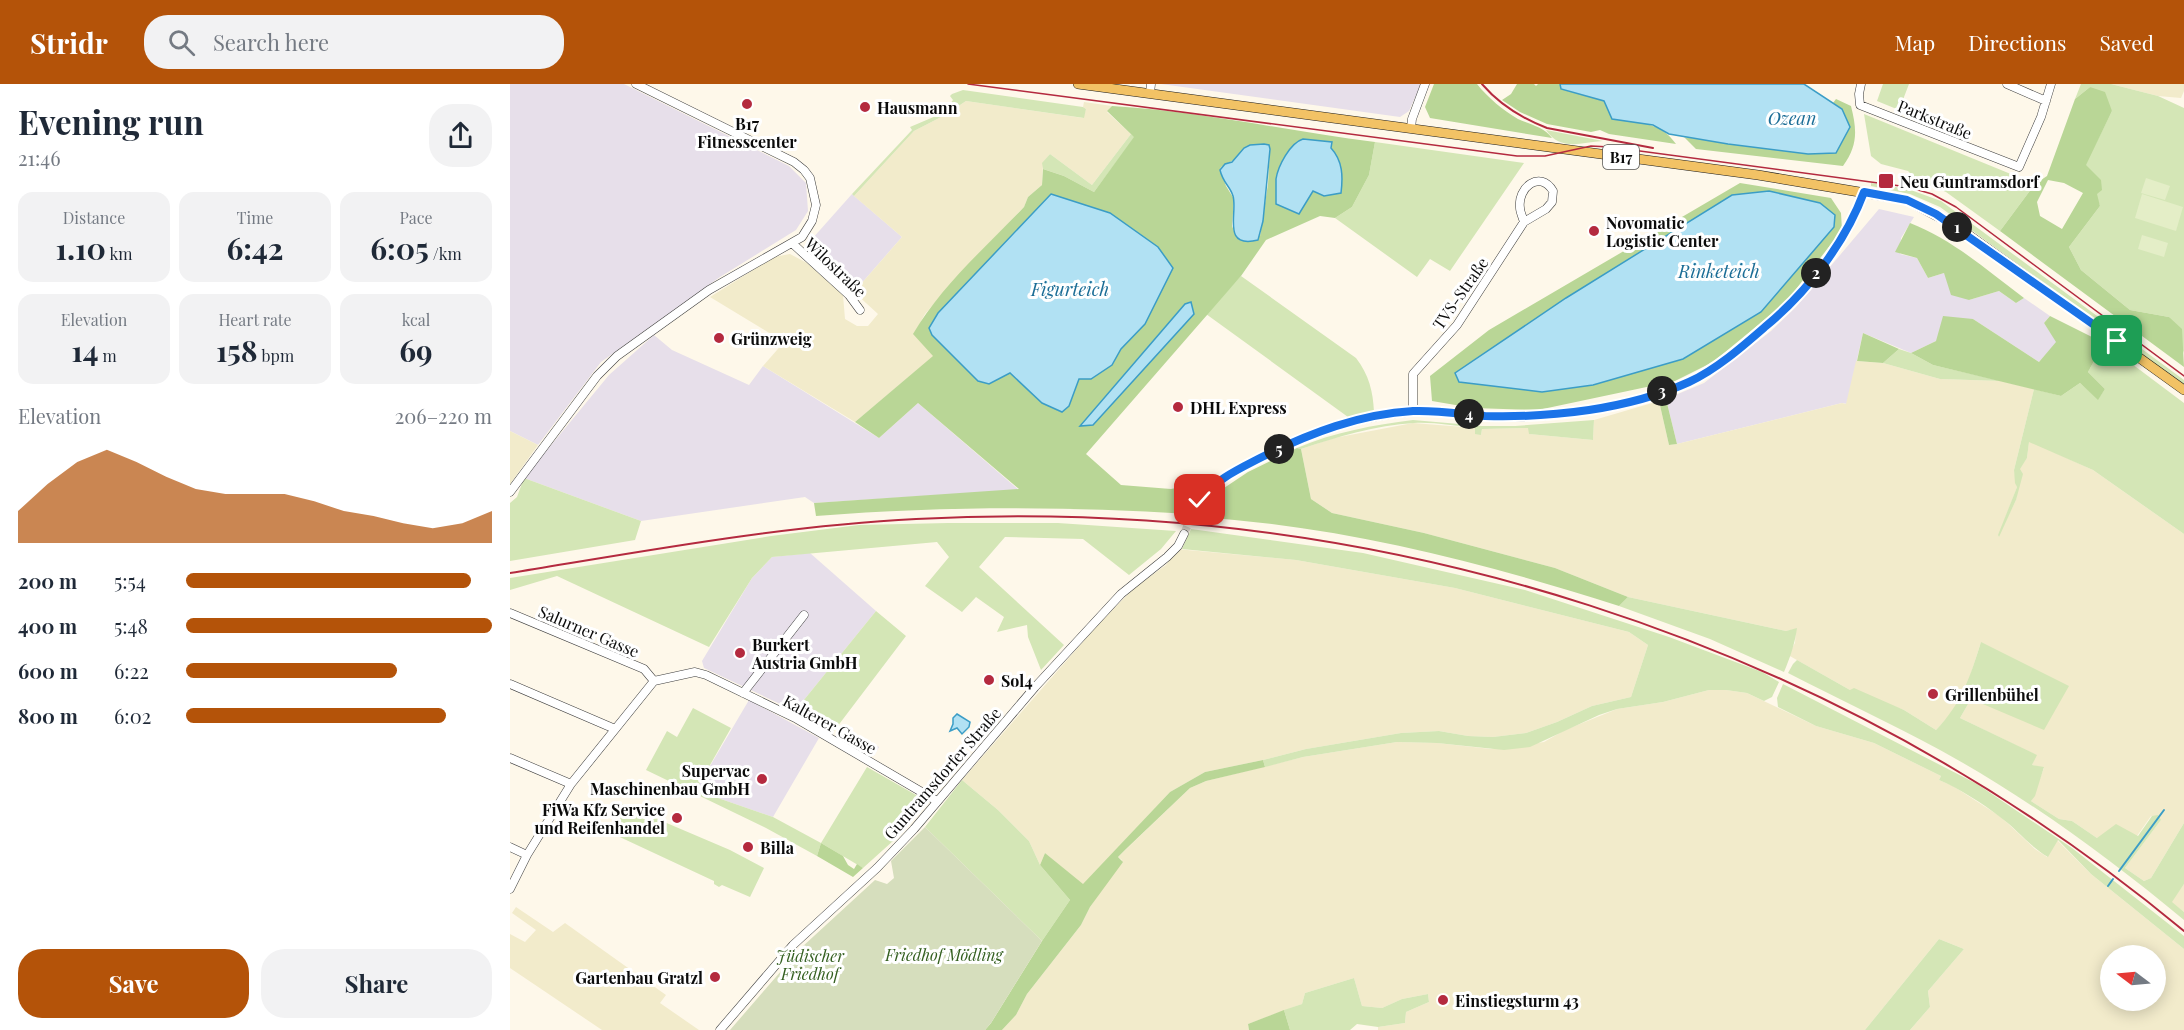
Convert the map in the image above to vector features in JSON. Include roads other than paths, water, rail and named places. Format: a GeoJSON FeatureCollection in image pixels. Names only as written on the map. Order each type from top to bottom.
{"type":"FeatureCollection","features":[{"type":"Feature","properties":{"kind":"main road","name":"B17"},"geometry":{"type":"LineString","coordinates":[[1078,84],[1151,89],[1411,128],[1758,175],[1907,200],[1936,214],[2184,390]]}},
{"type":"Feature","properties":{"kind":"street"},"geometry":{"type":"LineString","coordinates":[[510,492],[597,376],[617,356],[709,290],[793,244],[808,229],[815,213],[813,187],[804,170],[775,152],[636,84]]}},
{"type":"Feature","properties":{"kind":"street"},"geometry":{"type":"LineString","coordinates":[[1411,128],[1425,84]]}},
{"type":"Feature","properties":{"kind":"street","name":"Parkstraße"},"geometry":{"type":"LineString","coordinates":[[1861,84],[1858,94],[1860,105],[2019,167],[2046,101]]}},
{"type":"Feature","properties":{"kind":"street"},"geometry":{"type":"LineString","coordinates":[[2007,84],[2046,101],[2051,84]]}},
{"type":"Feature","properties":{"kind":"street","name":"TVS-Straße"},"geometry":{"type":"LineString","coordinates":[[1413,411],[1413,374],[1457,325],[1524,222],[1546,209],[1552,202],[1553,191],[1545,181],[1531,182],[1525,188],[1520,199],[1524,222]]}},
{"type":"Feature","properties":{"kind":"street"},"geometry":{"type":"LineString","coordinates":[[1194,510],[1207,491],[1216,483],[1308,435],[1334,426],[1413,411],[1515,417],[1552,415],[1619,404],[1690,381],[1711,369],[1780,314],[1850,226],[1864,192]]}},
{"type":"Feature","properties":{"kind":"street","name":"Wilostraße"},"geometry":{"type":"LineString","coordinates":[[793,244],[849,295],[860,310]]}},
{"type":"Feature","properties":{"kind":"street","name":"Guntramsdorfer Straße"},"geometry":{"type":"LineString","coordinates":[[720,1030],[793,945],[877,868],[1121,594],[1167,558],[1178,546],[1184,534]]}},
{"type":"Feature","properties":{"kind":"street","name":"Salurner Gasse"},"geometry":{"type":"LineString","coordinates":[[510,613],[644,669],[654,681]]}},
{"type":"Feature","properties":{"kind":"street"},"geometry":{"type":"LineString","coordinates":[[743,693],[804,615]]}},
{"type":"Feature","properties":{"kind":"street","name":"Kalterer Gasse"},"geometry":{"type":"LineString","coordinates":[[654,681],[695,672],[706,675],[797,718],[937,801]]}},
{"type":"Feature","properties":{"kind":"street"},"geometry":{"type":"LineString","coordinates":[[510,889],[527,855],[572,784],[654,681]]}},
{"type":"Feature","properties":{"kind":"street"},"geometry":{"type":"LineString","coordinates":[[510,684],[615,729]]}},
{"type":"Feature","properties":{"kind":"street"},"geometry":{"type":"LineString","coordinates":[[510,758],[572,784]]}},
{"type":"Feature","properties":{"kind":"street"},"geometry":{"type":"LineString","coordinates":[[510,847],[527,855]]}},
{"type":"Feature","properties":{"kind":"water","name":"Ozean"},"geometry":{"type":"Polygon","coordinates":[[[1560,84],[1804,84],[1842,109],[1850,127],[1836,153],[1808,154],[1728,144],[1669,134],[1653,125],[1612,119],[1604,101],[1561,89],[1560,84]]]}},
{"type":"Feature","properties":{"kind":"water"},"geometry":{"type":"Polygon","coordinates":[[[1303,139],[1332,142],[1331,148],[1340,164],[1342,181],[1341,193],[1324,196],[1313,191],[1299,214],[1276,204],[1276,179],[1285,156],[1298,141],[1303,139]]]}},
{"type":"Feature","properties":{"kind":"water"},"geometry":{"type":"Polygon","coordinates":[[[1269,145],[1270,149],[1263,221],[1258,240],[1247,241],[1235,235],[1233,196],[1220,170],[1225,164],[1232,162],[1244,148],[1269,145]]]}},
{"type":"Feature","properties":{"kind":"water","name":"Rinketeich"},"geometry":{"type":"Polygon","coordinates":[[[1769,191],[1820,203],[1835,215],[1834,227],[1761,312],[1683,359],[1593,385],[1542,392],[1459,382],[1455,373],[1566,298],[1732,195],[1769,191]]]}},
{"type":"Feature","properties":{"kind":"water","name":"Figurteich"},"geometry":{"type":"Polygon","coordinates":[[[1051,194],[1110,213],[1158,247],[1173,268],[1145,324],[1121,349],[1112,365],[1091,379],[1079,379],[1069,406],[1062,412],[1042,403],[1010,373],[989,384],[978,381],[932,335],[929,328],[938,313],[1051,194]]]}},
{"type":"Feature","properties":{"kind":"water"},"geometry":{"type":"Polygon","coordinates":[[[1191,302],[1194,314],[1093,425],[1080,426],[1185,304],[1191,302]]]}},
{"type":"Feature","properties":{"kind":"water"},"geometry":{"type":"Polygon","coordinates":[[[957,714],[970,722],[969,727],[962,734],[957,728],[950,731],[953,718],[957,714]]]}},
{"type":"Feature","properties":{"kind":"waterway"},"geometry":{"type":"LineString","coordinates":[[2119,871],[2164,810]]}},
{"type":"Feature","properties":{"kind":"waterway"},"geometry":{"type":"LineString","coordinates":[[2108,886],[2113,879]]}},
{"type":"Feature","properties":{"kind":"tunnel"},"geometry":{"type":"LineString","coordinates":[[1184,534],[1194,510]]}},
{"type":"Feature","properties":{"kind":"tram line"},"geometry":{"type":"LineString","coordinates":[[968,84],[1517,156],[1545,156],[1591,146],[1610,147],[1908,187],[1932,194],[1956,207],[2184,376]]}},
{"type":"Feature","properties":{"kind":"railway"},"geometry":{"type":"LineString","coordinates":[[1482,84],[1512,110],[1547,128],[1653,148]]}},
{"type":"Feature","properties":{"kind":"railway"},"geometry":{"type":"LineString","coordinates":[[510,573],[763,533],[916,519],[1088,518],[1259,532],[1426,561],[1589,605],[1748,665],[1901,739],[2046,828],[2184,931]]}},
{"type":"Feature","properties":{"kind":"place","name":"B17 Fitnesscenter"},"geometry":{"type":"Point","coordinates":[747,104]}},
{"type":"Feature","properties":{"kind":"place","name":"Hausmann"},"geometry":{"type":"Point","coordinates":[865,107]}},
{"type":"Feature","properties":{"kind":"place","name":"Neu Guntramsdorf"},"geometry":{"type":"Point","coordinates":[1886,181]}},
{"type":"Feature","properties":{"kind":"place","name":"Novomatic Logistic Center"},"geometry":{"type":"Point","coordinates":[1594,231]}},
{"type":"Feature","properties":{"kind":"place","name":"Grünzweig"},"geometry":{"type":"Point","coordinates":[719,338]}},
{"type":"Feature","properties":{"kind":"place","name":"DHL Express"},"geometry":{"type":"Point","coordinates":[1178,407]}},
{"type":"Feature","properties":{"kind":"place","name":"Burkert Austria GmbH"},"geometry":{"type":"Point","coordinates":[740,653]}},
{"type":"Feature","properties":{"kind":"place","name":"Sol4"},"geometry":{"type":"Point","coordinates":[989,680]}},
{"type":"Feature","properties":{"kind":"place","name":"Grillenbühel"},"geometry":{"type":"Point","coordinates":[1933,694]}},
{"type":"Feature","properties":{"kind":"place","name":"Supervac Maschinenbau GmbH"},"geometry":{"type":"Point","coordinates":[762,779]}},
{"type":"Feature","properties":{"kind":"place","name":"FiWa Kfz Service und Reifenhandel"},"geometry":{"type":"Point","coordinates":[677,818]}},
{"type":"Feature","properties":{"kind":"place","name":"Billa"},"geometry":{"type":"Point","coordinates":[748,847]}},
{"type":"Feature","properties":{"kind":"place","name":"Gartenbau Gratzl"},"geometry":{"type":"Point","coordinates":[715,977]}},
{"type":"Feature","properties":{"kind":"place","name":"Einstiegsturm 43"},"geometry":{"type":"Point","coordinates":[1443,1000]}},
{"type":"Feature","properties":{"kind":"park label","name":"Friedhof Mödling"},"geometry":{"type":"Point","coordinates":[944,954]}},
{"type":"Feature","properties":{"kind":"park label","name":"Jüdischer Friedhof"},"geometry":{"type":"Point","coordinates":[810,964]}}]}
